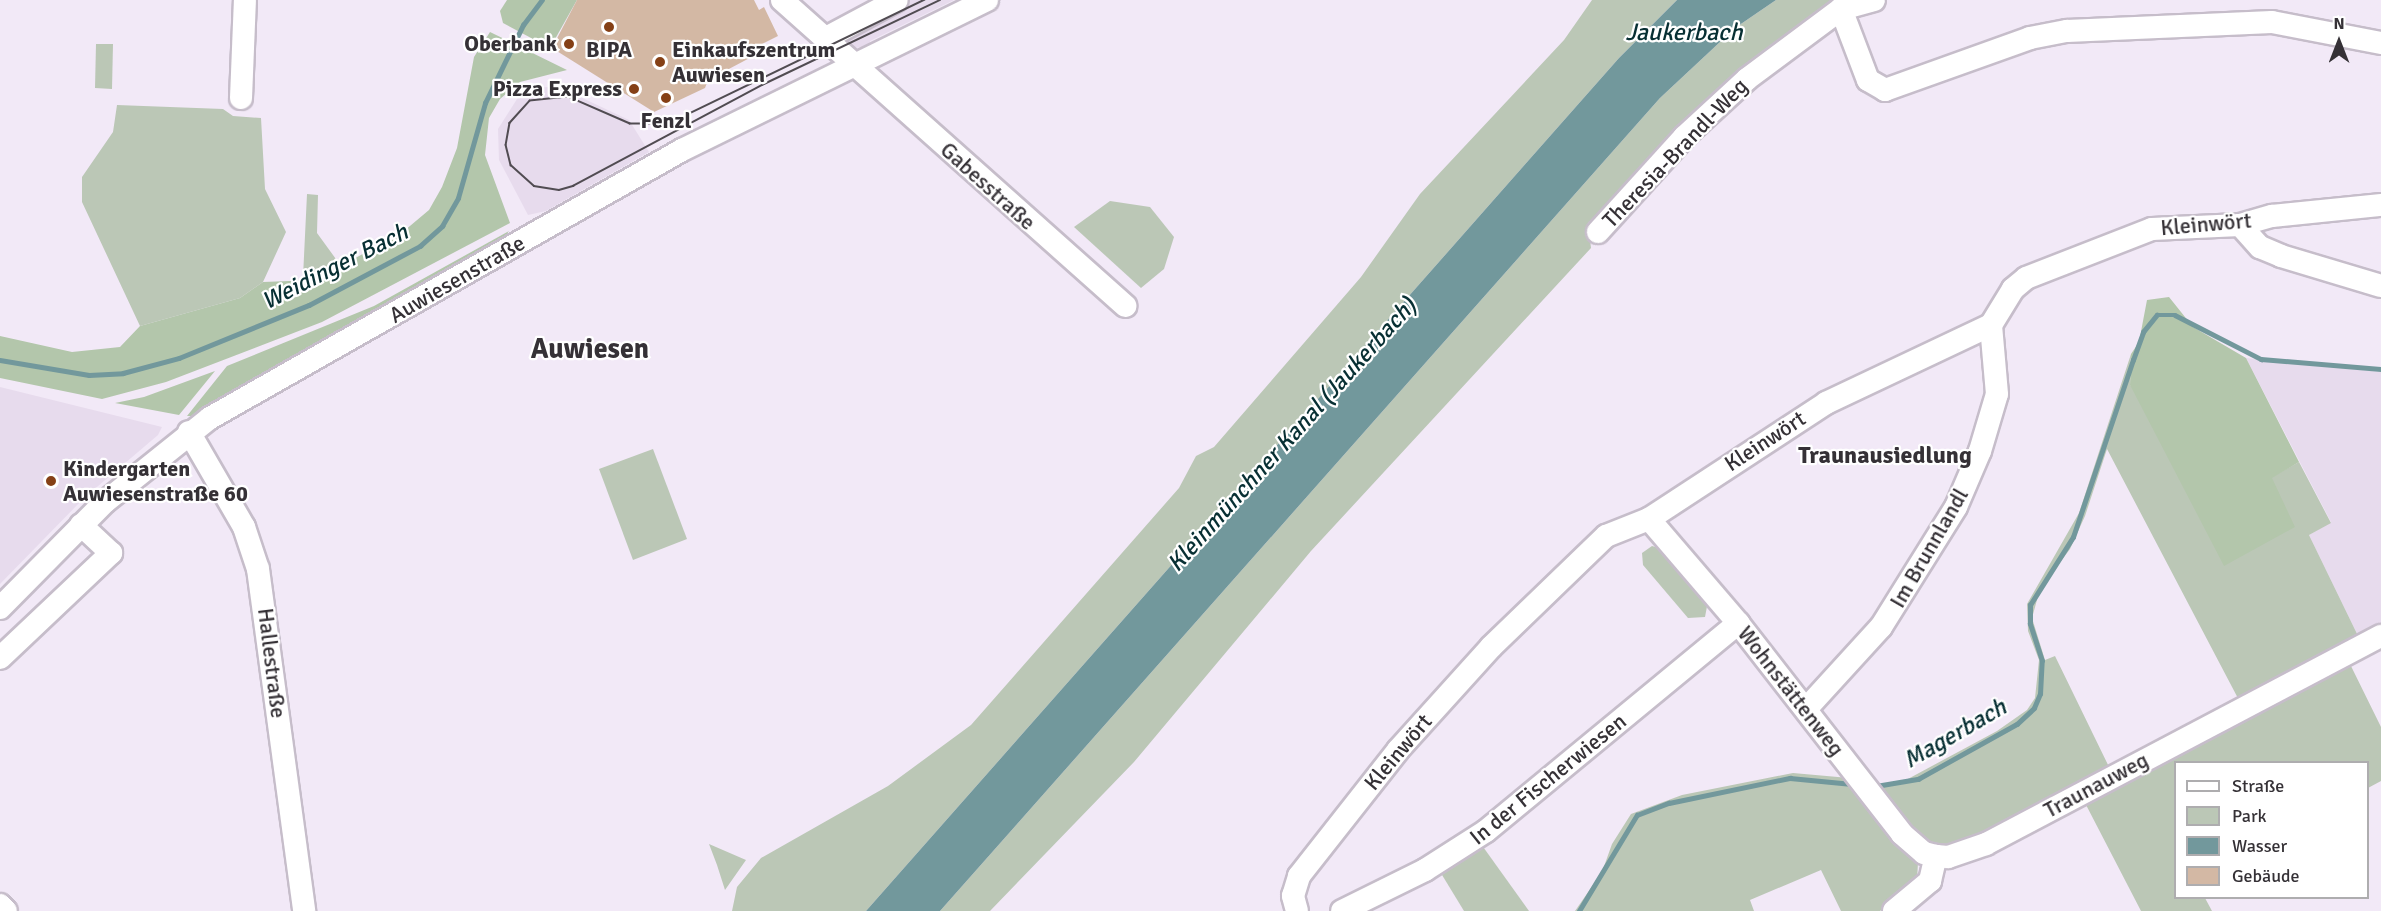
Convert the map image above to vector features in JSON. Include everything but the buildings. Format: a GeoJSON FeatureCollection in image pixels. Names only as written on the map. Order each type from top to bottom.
{"type":"FeatureCollection","features":[{"type":"Feature","properties":{"kind":"street"},"geometry":{"type":"LineString","coordinates":[[241,98],[245,0]]}},
{"type":"Feature","properties":{"kind":"street"},"geometry":{"type":"LineString","coordinates":[[782,0],[828,37],[854,63]]}},
{"type":"Feature","properties":{"kind":"street"},"geometry":{"type":"LineString","coordinates":[[828,37],[897,0]]}},
{"type":"Feature","properties":{"kind":"street","name":"Auwiesenstraße"},"geometry":{"type":"LineString","coordinates":[[0,608],[81,525],[189,432],[682,150],[854,63],[987,0]]}},
{"type":"Feature","properties":{"kind":"street","name":"Theresia-Brandl-Weg"},"geometry":{"type":"LineString","coordinates":[[1598,232],[1684,137],[1747,79],[1841,9],[1874,0]]}},
{"type":"Feature","properties":{"kind":"street"},"geometry":{"type":"LineString","coordinates":[[1841,9],[1868,80],[1885,90],[2022,40],[2067,31],[2271,22],[2381,43]]}},
{"type":"Feature","properties":{"kind":"street","name":"Gabesstraße"},"geometry":{"type":"LineString","coordinates":[[854,63],[1125,306]]}},
{"type":"Feature","properties":{"kind":"street","name":"Kleinwört"},"geometry":{"type":"LineString","coordinates":[[1297,911],[1293,896],[1299,876],[1432,710],[1606,536],[1649,519],[1826,403],[1991,325],[2013,289],[2026,278],[2152,229],[2240,225],[2272,216],[2381,205]]}},
{"type":"Feature","properties":{"kind":"street"},"geometry":{"type":"LineString","coordinates":[[2240,225],[2260,247],[2281,256],[2381,286]]}},
{"type":"Feature","properties":{"kind":"street","name":"Im Brunnlandl"},"geometry":{"type":"LineString","coordinates":[[1806,709],[1881,627],[1956,507],[1980,451],[1997,394],[1991,325]]}},
{"type":"Feature","properties":{"kind":"street","name":"Hallestraße"},"geometry":{"type":"LineString","coordinates":[[189,432],[244,527],[258,569],[304,911]]}},
{"type":"Feature","properties":{"kind":"street","name":"Wohnstättenweg"},"geometry":{"type":"LineString","coordinates":[[1649,519],[1738,622],[1911,844],[1936,856]]}},
{"type":"Feature","properties":{"kind":"street"},"geometry":{"type":"LineString","coordinates":[[0,658],[111,553],[81,525]]}},
{"type":"Feature","properties":{"kind":"street","name":"In der Fischerwiesen"},"geometry":{"type":"LineString","coordinates":[[1342,911],[1419,873],[1486,831],[1738,622]]}},
{"type":"Feature","properties":{"kind":"street","name":"Traunauweg"},"geometry":{"type":"LineString","coordinates":[[1936,856],[1948,857],[1986,844],[2381,636]]}},
{"type":"Feature","properties":{"kind":"street"},"geometry":{"type":"LineString","coordinates":[[1894,911],[1930,881],[1936,856]]}},
{"type":"Feature","properties":{"kind":"street"},"geometry":{"type":"LineString","coordinates":[[0,905],[6,911]]}},
{"type":"Feature","properties":{"kind":"shaded area"},"geometry":{"type":"Polygon","coordinates":[[[507,0],[577,0],[550,48],[503,23],[500,11],[507,0]]]}},
{"type":"Feature","properties":{"kind":"shaded area"},"geometry":{"type":"Polygon","coordinates":[[[907,0],[954,0],[870,41],[869,46],[855,48],[844,40],[907,0]]]}},
{"type":"Feature","properties":{"kind":"shaded area"},"geometry":{"type":"Polygon","coordinates":[[[490,32],[567,70],[520,82],[500,99],[489,118],[485,155],[510,223],[322,322],[166,382],[102,399],[0,378],[0,336],[72,352],[120,347],[140,326],[240,298],[263,282],[316,280],[404,231],[429,210],[442,187],[457,148],[474,57],[490,32]]]}},
{"type":"Feature","properties":{"kind":"shaded area"},"geometry":{"type":"Polygon","coordinates":[[[557,86],[629,120],[649,152],[546,211],[528,215],[499,160],[498,129],[517,99],[538,88],[557,86]]]}},
{"type":"Feature","properties":{"kind":"shaded area"},"geometry":{"type":"Polygon","coordinates":[[[509,231],[500,243],[196,416],[187,416],[227,366],[374,306],[509,231]]]}},
{"type":"Feature","properties":{"kind":"shaded area"},"geometry":{"type":"Polygon","coordinates":[[[2169,297],[2193,327],[2246,358],[2299,462],[2272,478],[2295,527],[2224,566],[2130,385],[2131,354],[2139,342],[2147,300],[2169,297]]]}},
{"type":"Feature","properties":{"kind":"shaded area"},"geometry":{"type":"Polygon","coordinates":[[[2246,358],[2381,372],[2381,629],[2360,640],[2309,535],[2331,522],[2246,358]]]}},
{"type":"Feature","properties":{"kind":"shaded area"},"geometry":{"type":"Polygon","coordinates":[[[215,371],[179,415],[115,403],[144,397],[215,371]]]}},
{"type":"Feature","properties":{"kind":"shaded area","name":"Kindergarten Auwiesenstraße 60"},"geometry":{"type":"Polygon","coordinates":[[[0,387],[162,427],[158,435],[84,498],[0,584],[0,387]]]}},
{"type":"Feature","properties":{"kind":"green space"},"geometry":{"type":"Polygon","coordinates":[[[1592,0],[1677,0],[1619,58],[866,911],[732,911],[737,887],[761,858],[888,786],[971,725],[1179,488],[1196,456],[1214,447],[1361,277],[1420,194],[1564,40],[1592,0]]]}},
{"type":"Feature","properties":{"kind":"green space"},"geometry":{"type":"Polygon","coordinates":[[[1776,0],[1845,0],[1710,101],[1588,223],[1591,248],[1311,551],[1134,762],[990,911],[940,911],[1660,98],[1735,28],[1776,0]]]}},
{"type":"Feature","properties":{"kind":"green space"},"geometry":{"type":"Polygon","coordinates":[[[96,44],[113,44],[112,89],[95,88],[96,44]]]}},
{"type":"Feature","properties":{"kind":"green space"},"geometry":{"type":"Polygon","coordinates":[[[117,105],[223,109],[233,116],[261,118],[265,189],[286,232],[263,282],[240,298],[140,326],[82,202],[82,177],[113,132],[117,105]]]}},
{"type":"Feature","properties":{"kind":"green space"},"geometry":{"type":"Polygon","coordinates":[[[307,194],[318,195],[317,233],[341,266],[316,277],[303,277],[307,194]]]}},
{"type":"Feature","properties":{"kind":"green space"},"geometry":{"type":"Polygon","coordinates":[[[1110,201],[1150,207],[1174,237],[1164,269],[1141,288],[1074,227],[1110,201]]]}},
{"type":"Feature","properties":{"kind":"green space"},"geometry":{"type":"Polygon","coordinates":[[[2131,354],[2130,385],[2272,477],[2299,462],[2331,523],[2309,535],[2360,640],[2241,704],[2107,449],[2085,516],[2070,549],[2040,589],[2032,618],[2045,660],[2055,656],[2111,771],[1987,836],[1939,848],[1914,838],[1880,787],[1906,780],[1997,731],[2027,710],[2035,698],[2039,660],[2028,631],[2027,604],[2079,513],[2131,354]]]}},
{"type":"Feature","properties":{"kind":"green space"},"geometry":{"type":"Polygon","coordinates":[[[653,449],[687,539],[633,560],[599,469],[653,449]]]}},
{"type":"Feature","properties":{"kind":"green space"},"geometry":{"type":"Polygon","coordinates":[[[1652,546],[1662,549],[1708,601],[1705,617],[1688,618],[1643,565],[1642,553],[1652,546]]]}},
{"type":"Feature","properties":{"kind":"green space"},"geometry":{"type":"Polygon","coordinates":[[[2349,662],[2381,727],[2381,781],[2369,787],[2369,761],[2174,761],[2174,899],[2206,899],[2212,911],[2141,911],[2084,801],[2349,662]]]}},
{"type":"Feature","properties":{"kind":"green space"},"geometry":{"type":"Polygon","coordinates":[[[1793,773],[1849,778],[1918,862],[1917,881],[1880,911],[1841,911],[1821,870],[1750,900],[1754,911],[1575,911],[1602,872],[1612,844],[1631,814],[1682,795],[1793,773]]]}},
{"type":"Feature","properties":{"kind":"green space"},"geometry":{"type":"Polygon","coordinates":[[[709,844],[746,860],[725,890],[717,865],[709,844]]]}},
{"type":"Feature","properties":{"kind":"green space"},"geometry":{"type":"Polygon","coordinates":[[[1481,844],[1529,911],[1464,911],[1439,870],[1481,844]]]}},
{"type":"Feature","properties":{"kind":"water","name":"Jaukerbach"},"geometry":{"type":"Polygon","coordinates":[[[1677,0],[1776,0],[1735,28],[1660,98],[940,911],[866,911],[1619,58],[1677,0]]]}},
{"type":"Feature","properties":{"kind":"waterway","name":"Weidinger Bach"},"geometry":{"type":"LineString","coordinates":[[0,360],[89,375],[123,373],[179,358],[309,305],[420,246],[442,226],[458,198],[485,103],[523,25],[542,0]]}},
{"type":"Feature","properties":{"kind":"waterway","name":"Magerbach"},"geometry":{"type":"LineString","coordinates":[[1876,786],[1918,779],[2017,724],[2034,708],[2040,694],[2042,661],[2030,624],[2030,605],[2073,537],[2143,332],[2157,315],[2175,315],[2261,359],[2381,369]]}},
{"type":"Feature","properties":{"kind":"waterway","name":"Magerbach"},"geometry":{"type":"LineString","coordinates":[[1579,911],[1637,815],[1669,803],[1790,778],[1852,784]]}},
{"type":"Feature","properties":{"kind":"tram line"},"geometry":{"type":"LineString","coordinates":[[925,0],[668,124],[630,124],[568,97],[530,101],[510,123],[506,145],[511,165],[534,186],[559,190],[573,186],[762,85],[940,0]]}},
{"type":"Feature","properties":{"kind":"place","name":"BIPA"},"geometry":{"type":"Point","coordinates":[609,27]}},
{"type":"Feature","properties":{"kind":"place","name":"Oberbank"},"geometry":{"type":"Point","coordinates":[569,44]}},
{"type":"Feature","properties":{"kind":"place","name":"Einkaufszentrum Auwiesen"},"geometry":{"type":"Point","coordinates":[660,62]}},
{"type":"Feature","properties":{"kind":"place","name":"Pizza Express"},"geometry":{"type":"Point","coordinates":[634,89]}},
{"type":"Feature","properties":{"kind":"place","name":"Fenzl"},"geometry":{"type":"Point","coordinates":[666,98]}},
{"type":"Feature","properties":{"kind":"place","name":"Kindergarten Auwiesenstraße 60"},"geometry":{"type":"Point","coordinates":[51,481]}},
{"type":"Feature","properties":{"kind":"district","name":"Auwiesen"},"geometry":{"type":"Point","coordinates":[590,349]}},
{"type":"Feature","properties":{"kind":"district","name":"Traunausiedlung"},"geometry":{"type":"Point","coordinates":[1885,456]}},
{"type":"Feature","properties":{"kind":"water label","name":"Kleinmünchner Kanal (Jaukerbach)"},"geometry":{"type":"Point","coordinates":[1292,435]}}]}
